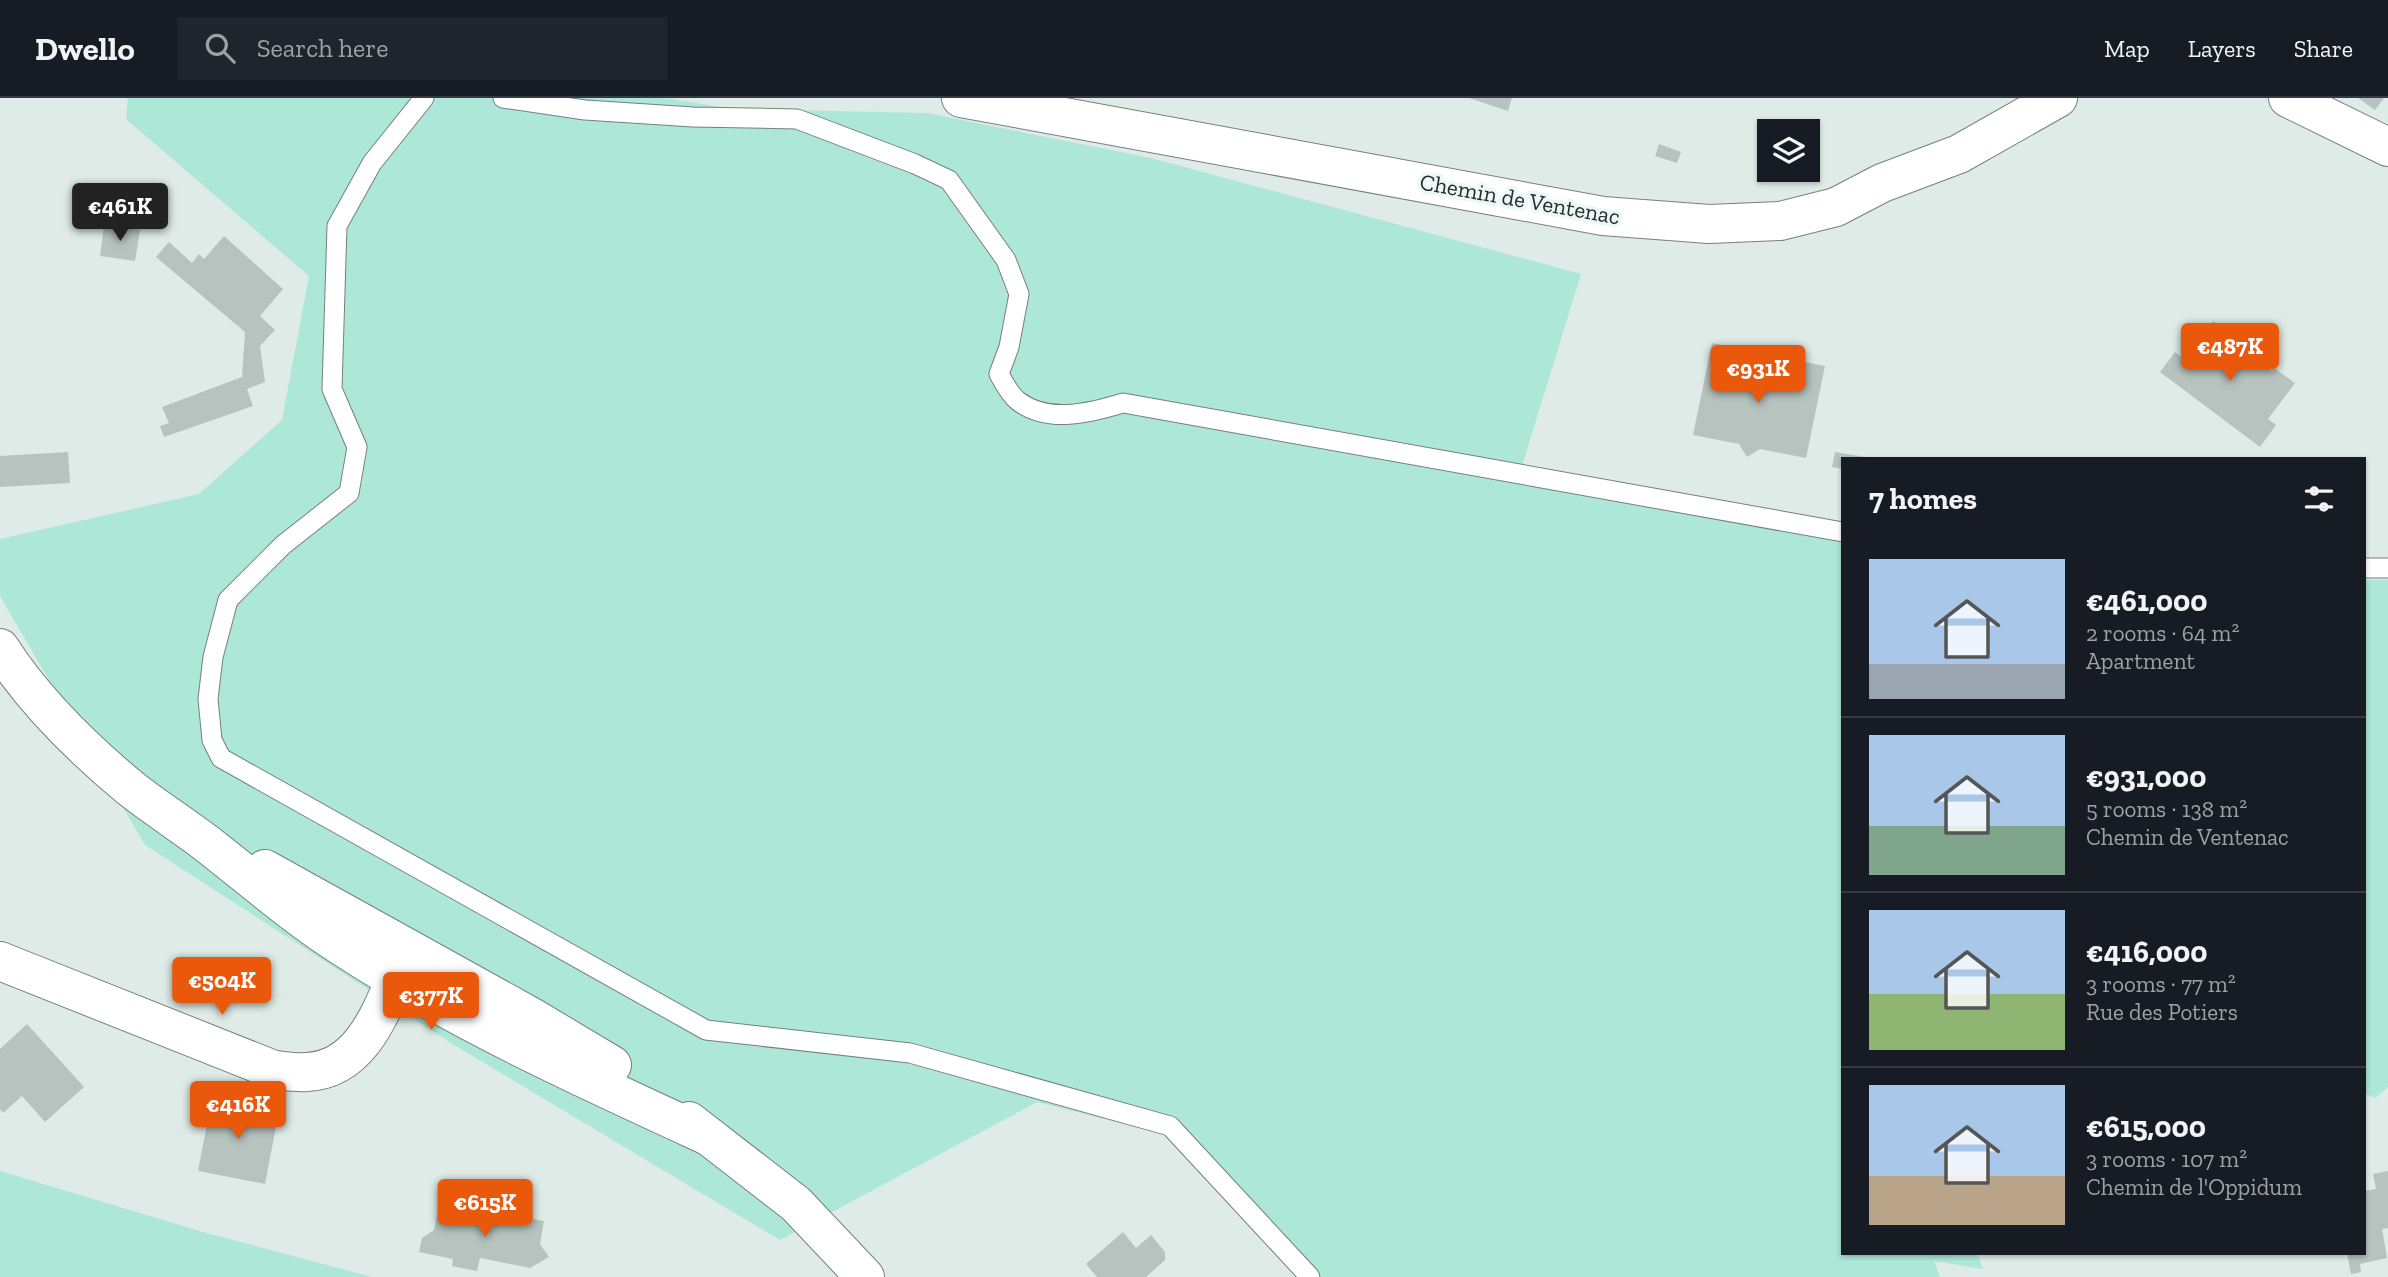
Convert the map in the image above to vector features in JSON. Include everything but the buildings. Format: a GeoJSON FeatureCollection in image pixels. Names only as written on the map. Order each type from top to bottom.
{"type":"FeatureCollection","features":[{"type":"Feature","properties":{"kind":"street","name":"Chemin de Ventenac"},"geometry":{"type":"LineString","coordinates":[[961,98],[1603,216],[1709,224],[1780,221],[1836,207],[1882,183],[1959,155],[2058,98]]}},
{"type":"Feature","properties":{"kind":"street"},"geometry":{"type":"LineString","coordinates":[[2288,98],[2388,147]]}},
{"type":"Feature","properties":{"kind":"street"},"geometry":{"type":"LineString","coordinates":[[0,648],[40,702],[130,788],[206,843],[286,880],[401,963],[530,1016],[646,1085],[796,1204],[865,1277]]}},
{"type":"Feature","properties":{"kind":"street"},"geometry":{"type":"LineString","coordinates":[[0,961],[274,1070],[308,1072],[335,1065],[355,1050],[375,1027],[401,963]]}},
{"type":"Feature","properties":{"kind":"lane"},"geometry":{"type":"LineString","coordinates":[[424,98],[372,163],[337,226],[332,389],[357,447],[349,493],[284,545],[228,600],[213,657],[208,699],[212,740],[221,758],[706,1030],[910,1053],[1170,1126],[1310,1277]]}},
{"type":"Feature","properties":{"kind":"lane"},"geometry":{"type":"LineString","coordinates":[[503,98],[586,110],[693,117],[797,119],[915,164],[949,180],[1006,260],[1019,294],[1009,347],[999,374],[1016,400],[1044,414],[1088,414],[1123,403],[1841,532]]}},
{"type":"Feature","properties":{"kind":"lane"},"geometry":{"type":"LineString","coordinates":[[2366,568],[2388,569]]}},
{"type":"Feature","properties":{"kind":"green space"},"geometry":{"type":"Polygon","coordinates":[[[128,98],[666,98],[732,109],[927,113],[1151,158],[1581,274],[1517,482],[1841,528],[1841,1255],[1978,1255],[1983,1269],[1934,1261],[1940,1277],[1314,1277],[1179,1138],[1037,1102],[780,1240],[451,1043],[145,845],[0,596],[0,539],[199,494],[282,420],[309,276],[126,119],[128,98]]]}},
{"type":"Feature","properties":{"kind":"green space"},"geometry":{"type":"Polygon","coordinates":[[[2366,580],[2388,580],[2388,1087],[2375,1098],[2366,1094],[2366,580]]]}},
{"type":"Feature","properties":{"kind":"green space"},"geometry":{"type":"Polygon","coordinates":[[[0,1171],[203,1232],[372,1277],[0,1277],[0,1171]]]}}]}
